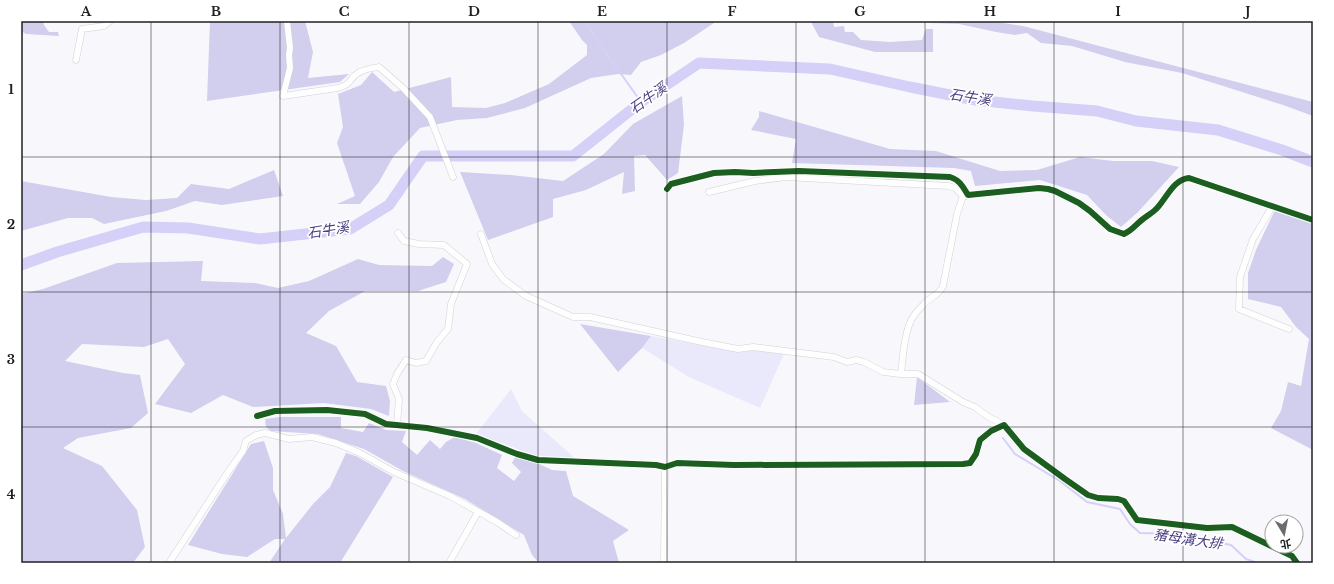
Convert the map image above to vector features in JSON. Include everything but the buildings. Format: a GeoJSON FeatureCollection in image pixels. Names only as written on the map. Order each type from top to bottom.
{"type":"FeatureCollection","features":[{"type":"Feature","properties":{"kind":"street"},"geometry":{"type":"LineString","coordinates":[[76,60],[82,29],[104,26],[110,21]]}},
{"type":"Feature","properties":{"kind":"street"},"geometry":{"type":"LineString","coordinates":[[287,21],[290,48],[290,68],[283,96],[346,86],[357,73],[370,68],[380,68],[430,117],[453,177]]}},
{"type":"Feature","properties":{"kind":"street"},"geometry":{"type":"LineString","coordinates":[[667,189],[671,184],[714,173],[799,171],[950,177],[957,179],[961,183],[966,196],[957,214],[943,286],[940,293],[926,302],[913,316],[909,327],[901,374]]}},
{"type":"Feature","properties":{"kind":"street"},"geometry":{"type":"LineString","coordinates":[[709,192],[755,181],[786,177],[948,186],[955,188],[966,196],[1039,188],[1055,191],[1079,203],[1110,229],[1124,234],[1131,231],[1142,219],[1157,208],[1178,183],[1183,179],[1189,178],[1313,220]]}},
{"type":"Feature","properties":{"kind":"street"},"geometry":{"type":"LineString","coordinates":[[1272,207],[1252,239],[1240,277],[1239,309],[1289,329]]}},
{"type":"Feature","properties":{"kind":"street"},"geometry":{"type":"LineString","coordinates":[[396,425],[399,399],[393,384],[397,374],[406,360],[416,363],[426,361],[437,342],[448,329],[451,304],[467,264],[444,245],[419,244],[404,240],[398,233]]}},
{"type":"Feature","properties":{"kind":"street"},"geometry":{"type":"LineString","coordinates":[[481,234],[492,264],[503,279],[526,296],[573,318],[590,317],[738,349],[753,347],[834,357],[846,362],[856,360],[864,362],[884,372],[918,374],[1004,425],[1024,449],[1088,495],[1098,498],[1118,499],[1124,501],[1137,520],[1207,528],[1232,527],[1292,556],[1297,563]]}},
{"type":"Feature","properties":{"kind":"street"},"geometry":{"type":"LineString","coordinates":[[257,416],[275,411],[327,410],[365,414],[386,424],[427,428],[477,438],[517,454],[538,460],[656,465],[665,467],[677,462],[734,465],[963,464],[970,463],[976,454],[980,440],[991,431],[1004,425]]}},
{"type":"Feature","properties":{"kind":"street"},"geometry":{"type":"LineString","coordinates":[[169,563],[243,451],[246,441],[256,435],[265,433],[289,439],[312,437],[336,443],[360,453],[394,472],[450,496],[498,522],[516,535]]}},
{"type":"Feature","properties":{"kind":"street"},"geometry":{"type":"LineString","coordinates":[[664,563],[665,467]]}},
{"type":"Feature","properties":{"kind":"street"},"geometry":{"type":"LineString","coordinates":[[449,563],[478,512]]}},
{"type":"Feature","properties":{"kind":"shaded area"},"geometry":{"type":"Polygon","coordinates":[[[21,21],[43,21],[49,32],[58,32],[59,36],[26,34],[21,31],[21,21]]]}},
{"type":"Feature","properties":{"kind":"shaded area"},"geometry":{"type":"Polygon","coordinates":[[[210,21],[305,21],[313,52],[308,78],[349,74],[340,82],[207,101],[210,21]]]}},
{"type":"Feature","properties":{"kind":"shaded area"},"geometry":{"type":"Polygon","coordinates":[[[569,21],[717,21],[684,43],[661,55],[641,62],[631,75],[618,74],[591,78],[525,108],[487,118],[457,120],[420,128],[393,157],[379,182],[360,204],[337,204],[355,196],[337,143],[343,127],[338,94],[361,85],[372,72],[394,92],[451,77],[452,107],[486,108],[505,103],[549,84],[587,55],[587,45],[569,21]]]}},
{"type":"Feature","properties":{"kind":"shaded area"},"geometry":{"type":"Polygon","coordinates":[[[808,21],[833,21],[834,27],[844,26],[845,32],[853,32],[861,40],[890,42],[922,40],[926,29],[933,29],[933,52],[875,52],[819,37],[811,22],[808,21]]]}},
{"type":"Feature","properties":{"kind":"shaded area"},"geometry":{"type":"Polygon","coordinates":[[[928,21],[989,21],[1023,26],[1313,102],[1313,116],[1182,73],[1125,62],[1072,46],[1041,43],[1027,33],[1015,35],[959,24],[930,23],[928,21]]]}},
{"type":"Feature","properties":{"kind":"shaded area"},"geometry":{"type":"Polygon","coordinates":[[[682,96],[684,125],[678,173],[667,180],[645,155],[634,156],[635,191],[622,194],[624,172],[586,190],[553,199],[553,217],[488,240],[460,172],[511,175],[563,181],[604,154],[633,124],[682,96]]]}},
{"type":"Feature","properties":{"kind":"shaded area"},"geometry":{"type":"Polygon","coordinates":[[[759,111],[890,149],[936,151],[1000,171],[1037,170],[1080,157],[1113,161],[1152,161],[1179,167],[1138,212],[1121,227],[1106,215],[1087,195],[1040,180],[975,186],[971,171],[954,168],[792,163],[796,139],[751,130],[759,117],[759,111]]]}},
{"type":"Feature","properties":{"kind":"shaded area"},"geometry":{"type":"Polygon","coordinates":[[[274,170],[283,196],[222,205],[195,201],[166,211],[104,224],[92,218],[68,218],[21,231],[21,181],[111,197],[146,200],[177,198],[191,184],[229,189],[274,170]]]}},
{"type":"Feature","properties":{"kind":"shaded area"},"geometry":{"type":"Polygon","coordinates":[[[1275,210],[1313,223],[1313,450],[1271,428],[1281,411],[1288,382],[1301,386],[1309,339],[1296,327],[1281,307],[1248,299],[1248,273],[1256,250],[1275,210]]]}},
{"type":"Feature","properties":{"kind":"shaded area"},"geometry":{"type":"Polygon","coordinates":[[[443,257],[454,264],[446,282],[418,291],[365,291],[329,311],[306,333],[336,346],[357,382],[386,386],[390,401],[389,416],[371,409],[324,403],[253,407],[223,395],[191,413],[155,404],[185,364],[168,339],[144,347],[82,344],[65,361],[140,375],[148,413],[131,428],[78,438],[63,448],[102,466],[137,510],[145,547],[133,563],[21,563],[21,294],[43,289],[117,263],[203,261],[201,281],[255,283],[278,288],[309,281],[358,259],[379,265],[432,266],[443,257]]]}},
{"type":"Feature","properties":{"kind":"shaded area"},"geometry":{"type":"Polygon","coordinates":[[[580,324],[651,336],[642,348],[618,372],[580,324]]]}},
{"type":"Feature","properties":{"kind":"shaded area"},"geometry":{"type":"Polygon","coordinates":[[[651,336],[741,352],[755,350],[784,354],[760,408],[689,377],[642,348],[651,336]]]}},
{"type":"Feature","properties":{"kind":"shaded area"},"geometry":{"type":"Polygon","coordinates":[[[917,377],[950,402],[914,405],[917,377]]]}},
{"type":"Feature","properties":{"kind":"shaded area"},"geometry":{"type":"Polygon","coordinates":[[[511,389],[522,411],[576,459],[534,455],[476,434],[511,389]]]}},
{"type":"Feature","properties":{"kind":"shaded area"},"geometry":{"type":"Polygon","coordinates":[[[280,417],[341,417],[341,428],[363,432],[369,423],[386,430],[406,431],[402,442],[417,455],[430,440],[440,449],[446,442],[455,437],[476,443],[502,455],[497,468],[514,481],[521,472],[512,463],[515,457],[537,463],[552,470],[566,471],[573,496],[629,530],[613,541],[619,563],[539,563],[532,555],[524,535],[465,499],[403,471],[364,449],[318,434],[271,431],[266,427],[265,419],[280,417]]]}},
{"type":"Feature","properties":{"kind":"shaded area"},"geometry":{"type":"Polygon","coordinates":[[[264,441],[273,468],[273,490],[283,514],[286,538],[313,504],[330,487],[346,453],[356,456],[393,477],[340,563],[269,563],[285,539],[275,539],[247,557],[222,554],[188,545],[251,444],[264,441]]]}},
{"type":"Feature","properties":{"kind":"waterway"},"geometry":{"type":"LineString","coordinates":[[585,21],[641,102]]}},
{"type":"Feature","properties":{"kind":"waterway","name":"石牛溪"},"geometry":{"type":"LineString","coordinates":[[21,265],[57,252],[143,227],[188,228],[260,239],[350,229],[389,205],[423,156],[573,156],[641,102],[699,63],[830,69],[975,100],[1097,111],[1136,121],[1218,130],[1282,150],[1313,162]]}},
{"type":"Feature","properties":{"kind":"waterway","name":"豬母溝大排"},"geometry":{"type":"LineString","coordinates":[[1003,438],[1015,454],[1060,481],[1087,502],[1120,509],[1130,524],[1140,533],[1175,534],[1231,545],[1246,559],[1258,563]]}},
{"type":"Feature","properties":{"kind":"cycle path"},"geometry":{"type":"LineString","coordinates":[[667,189],[671,184],[714,173],[735,172],[753,173],[799,171],[950,177],[959,182],[968,195],[1039,188],[1055,191],[1079,203],[1110,229],[1124,234],[1130,231],[1140,221],[1153,212],[1175,185],[1184,179],[1189,178],[1313,220]]}},
{"type":"Feature","properties":{"kind":"cycle path"},"geometry":{"type":"LineString","coordinates":[[257,416],[275,411],[327,410],[365,414],[386,424],[427,428],[477,438],[517,454],[538,460],[656,465],[665,467],[677,463],[734,465],[963,464],[970,463],[976,454],[980,440],[991,431],[1004,425],[1024,449],[1065,479],[1088,495],[1098,498],[1118,499],[1124,501],[1137,520],[1207,528],[1232,527],[1292,556],[1297,563]]}}]}
